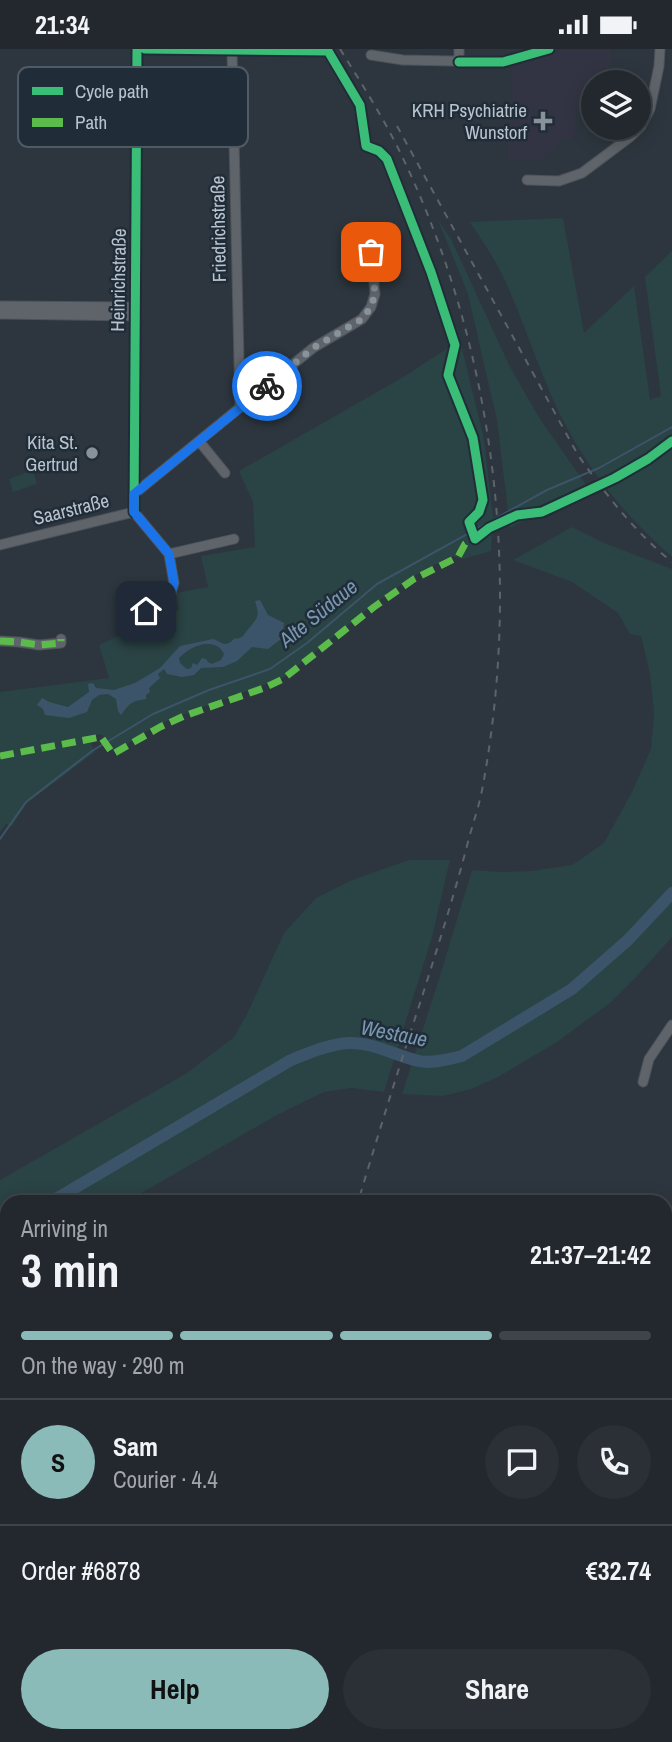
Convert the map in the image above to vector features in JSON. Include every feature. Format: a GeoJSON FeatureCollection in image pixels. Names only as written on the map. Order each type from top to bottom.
{"type":"FeatureCollection","features":[{"type":"Feature","properties":{"kind":"street","name":"Heinrichstraße"},"geometry":{"type":"LineString","coordinates":[[137,49],[137,67]]}},
{"type":"Feature","properties":{"kind":"street"},"geometry":{"type":"LineString","coordinates":[[145,49],[328,51]]}},
{"type":"Feature","properties":{"kind":"street"},"geometry":{"type":"LineString","coordinates":[[458,62],[459,49]]}},
{"type":"Feature","properties":{"kind":"street"},"geometry":{"type":"LineString","coordinates":[[371,55],[403,60],[503,62],[548,49]]}},
{"type":"Feature","properties":{"kind":"street"},"geometry":{"type":"LineString","coordinates":[[527,180],[559,181],[582,173],[636,131],[650,109],[660,49]]}},
{"type":"Feature","properties":{"kind":"street","name":"Heinrichstraße"},"geometry":{"type":"LineString","coordinates":[[134,512],[136,147]]}},
{"type":"Feature","properties":{"kind":"street","name":"Friedrichstraße"},"geometry":{"type":"LineString","coordinates":[[234,147],[240,407]]}},
{"type":"Feature","properties":{"kind":"street"},"geometry":{"type":"LineString","coordinates":[[134,494],[313,348],[362,319],[371,307],[375,294],[369,230]]}},
{"type":"Feature","properties":{"kind":"street"},"geometry":{"type":"LineString","coordinates":[[0,306],[135,311]]}},
{"type":"Feature","properties":{"kind":"street"},"geometry":{"type":"LineString","coordinates":[[0,314],[135,311]]}},
{"type":"Feature","properties":{"kind":"street"},"geometry":{"type":"LineString","coordinates":[[199,441],[225,473]]}},
{"type":"Feature","properties":{"kind":"street","name":"Saarstraße"},"geometry":{"type":"LineString","coordinates":[[0,545],[134,512],[169,554]]}},
{"type":"Feature","properties":{"kind":"street"},"geometry":{"type":"LineString","coordinates":[[131,616],[161,605],[170,596],[174,583],[169,554],[234,539]]}},
{"type":"Feature","properties":{"kind":"street"},"geometry":{"type":"LineString","coordinates":[[0,641],[39,645],[61,643],[61,639]]}},
{"type":"Feature","properties":{"kind":"street"},"geometry":{"type":"LineString","coordinates":[[643,1081],[649,1059],[672,1025]]}},
{"type":"Feature","properties":{"kind":"shaded area","name":"KRH Psychiatrie Wunstorf"},"geometry":{"type":"Polygon","coordinates":[[[566,49],[610,49],[610,70],[581,70],[581,104],[577,104],[575,138],[564,138],[543,160],[507,159],[512,66],[566,49]]]}},
{"type":"Feature","properties":{"kind":"shaded area"},"geometry":{"type":"Polygon","coordinates":[[[260,600],[268,615],[284,623],[283,631],[278,636],[281,639],[268,649],[252,647],[237,661],[223,667],[201,668],[194,675],[182,677],[167,674],[164,669],[158,674],[160,678],[149,688],[146,699],[131,704],[121,715],[116,699],[108,694],[99,695],[92,700],[87,712],[69,718],[45,715],[43,709],[37,705],[42,698],[68,707],[89,692],[88,684],[114,690],[135,683],[160,668],[180,646],[213,639],[227,644],[242,637],[256,618],[258,612],[255,601],[260,600]],[[209,644],[188,651],[179,658],[180,663],[187,669],[191,668],[193,663],[197,665],[202,658],[212,664],[221,660],[224,654],[222,651],[209,644]]]}},
{"type":"Feature","properties":{"kind":"green space"},"geometry":{"type":"Polygon","coordinates":[[[563,218],[584,333],[634,286],[650,400],[661,396],[645,277],[672,251],[672,557],[621,506],[579,449],[549,391],[504,278],[470,222],[563,218]]]}},
{"type":"Feature","properties":{"kind":"green space"},"geometry":{"type":"Polygon","coordinates":[[[438,220],[451,239],[510,367],[540,419],[587,486],[510,528],[497,420],[468,294],[438,220]]]}},
{"type":"Feature","properties":{"kind":"green space"},"geometry":{"type":"Polygon","coordinates":[[[460,340],[484,439],[493,518],[491,551],[463,559],[451,556],[412,577],[283,678],[176,717],[152,728],[115,752],[101,734],[88,737],[95,752],[27,803],[12,826],[6,824],[0,832],[0,692],[109,678],[99,645],[179,610],[176,593],[208,587],[201,556],[255,547],[253,502],[239,471],[405,376],[460,340]]]}},
{"type":"Feature","properties":{"kind":"green space"},"geometry":{"type":"Polygon","coordinates":[[[33,470],[37,484],[13,492],[9,479],[33,470]]]}},
{"type":"Feature","properties":{"kind":"green space"},"geometry":{"type":"Polygon","coordinates":[[[572,527],[604,543],[672,569],[672,937],[610,1003],[557,1042],[498,1077],[471,1089],[443,1096],[402,1094],[472,870],[531,871],[572,865],[604,843],[632,792],[651,749],[654,713],[650,674],[641,636],[630,634],[618,613],[572,582],[513,560],[572,527]]]}},
{"type":"Feature","properties":{"kind":"green space"},"geometry":{"type":"Polygon","coordinates":[[[409,860],[450,860],[432,937],[384,1092],[351,1088],[324,1092],[277,1115],[138,1195],[0,1195],[0,1180],[187,1073],[234,1037],[284,933],[316,898],[352,880],[409,860]]]}},
{"type":"Feature","properties":{"kind":"waterway","name":"Alte Südaue"},"geometry":{"type":"LineString","coordinates":[[0,839],[26,802],[92,751],[153,714],[209,690],[270,669],[307,643],[377,584],[547,490],[599,468],[672,427]]}},
{"type":"Feature","properties":{"kind":"waterway","name":"Westaue"},"geometry":{"type":"LineString","coordinates":[[63,1195],[291,1060],[312,1052],[334,1045],[358,1043],[424,1062],[462,1056],[572,989],[628,940],[672,893]]}},
{"type":"Feature","properties":{"kind":"railway"},"geometry":{"type":"LineString","coordinates":[[340,49],[398,148],[431,223],[457,300],[477,379],[491,460],[499,541],[500,623],[494,704],[482,792],[446,919],[360,1195]]}},
{"type":"Feature","properties":{"kind":"railway"},"geometry":{"type":"LineString","coordinates":[[397,126],[578,455],[621,512],[672,562]]}},
{"type":"Feature","properties":{"kind":"marked path"},"geometry":{"type":"LineString","coordinates":[[0,756],[101,737],[113,754],[184,716],[264,688],[283,679],[414,579],[458,557],[465,544],[478,537]]}},
{"type":"Feature","properties":{"kind":"marked path"},"geometry":{"type":"LineString","coordinates":[[0,641],[39,645],[61,643],[61,639]]}},
{"type":"Feature","properties":{"kind":"cycle path"},"geometry":{"type":"LineString","coordinates":[[137,49],[137,67]]}},
{"type":"Feature","properties":{"kind":"cycle path"},"geometry":{"type":"LineString","coordinates":[[145,49],[328,51],[360,105],[366,146],[379,151],[387,159],[431,272],[455,345],[448,375],[473,438],[483,500],[479,512],[469,522],[475,539],[489,528],[517,515],[542,512],[615,478],[672,441]]}},
{"type":"Feature","properties":{"kind":"cycle path"},"geometry":{"type":"LineString","coordinates":[[459,62],[503,62],[549,49]]}},
{"type":"Feature","properties":{"kind":"cycle path"},"geometry":{"type":"LineString","coordinates":[[134,512],[136,147]]}},
{"type":"Feature","properties":{"kind":"way so far"},"geometry":{"type":"LineString","coordinates":[[267,386],[313,348],[362,319],[371,307],[375,294],[371,252]]}},
{"type":"Feature","properties":{"kind":"place","name":"KRH Psychiatrie Wunstorf"},"geometry":{"type":"Point","coordinates":[543,121]}},
{"type":"Feature","properties":{"kind":"place","name":"Kita St. Gertrud"},"geometry":{"type":"Point","coordinates":[92,453]}},
{"type":"Feature","properties":{"kind":"route"},"geometry":{"type":"LineString","coordinates":[[146,611],[161,605],[170,596],[174,583],[169,554],[134,512],[134,494],[267,386]]}}]}
